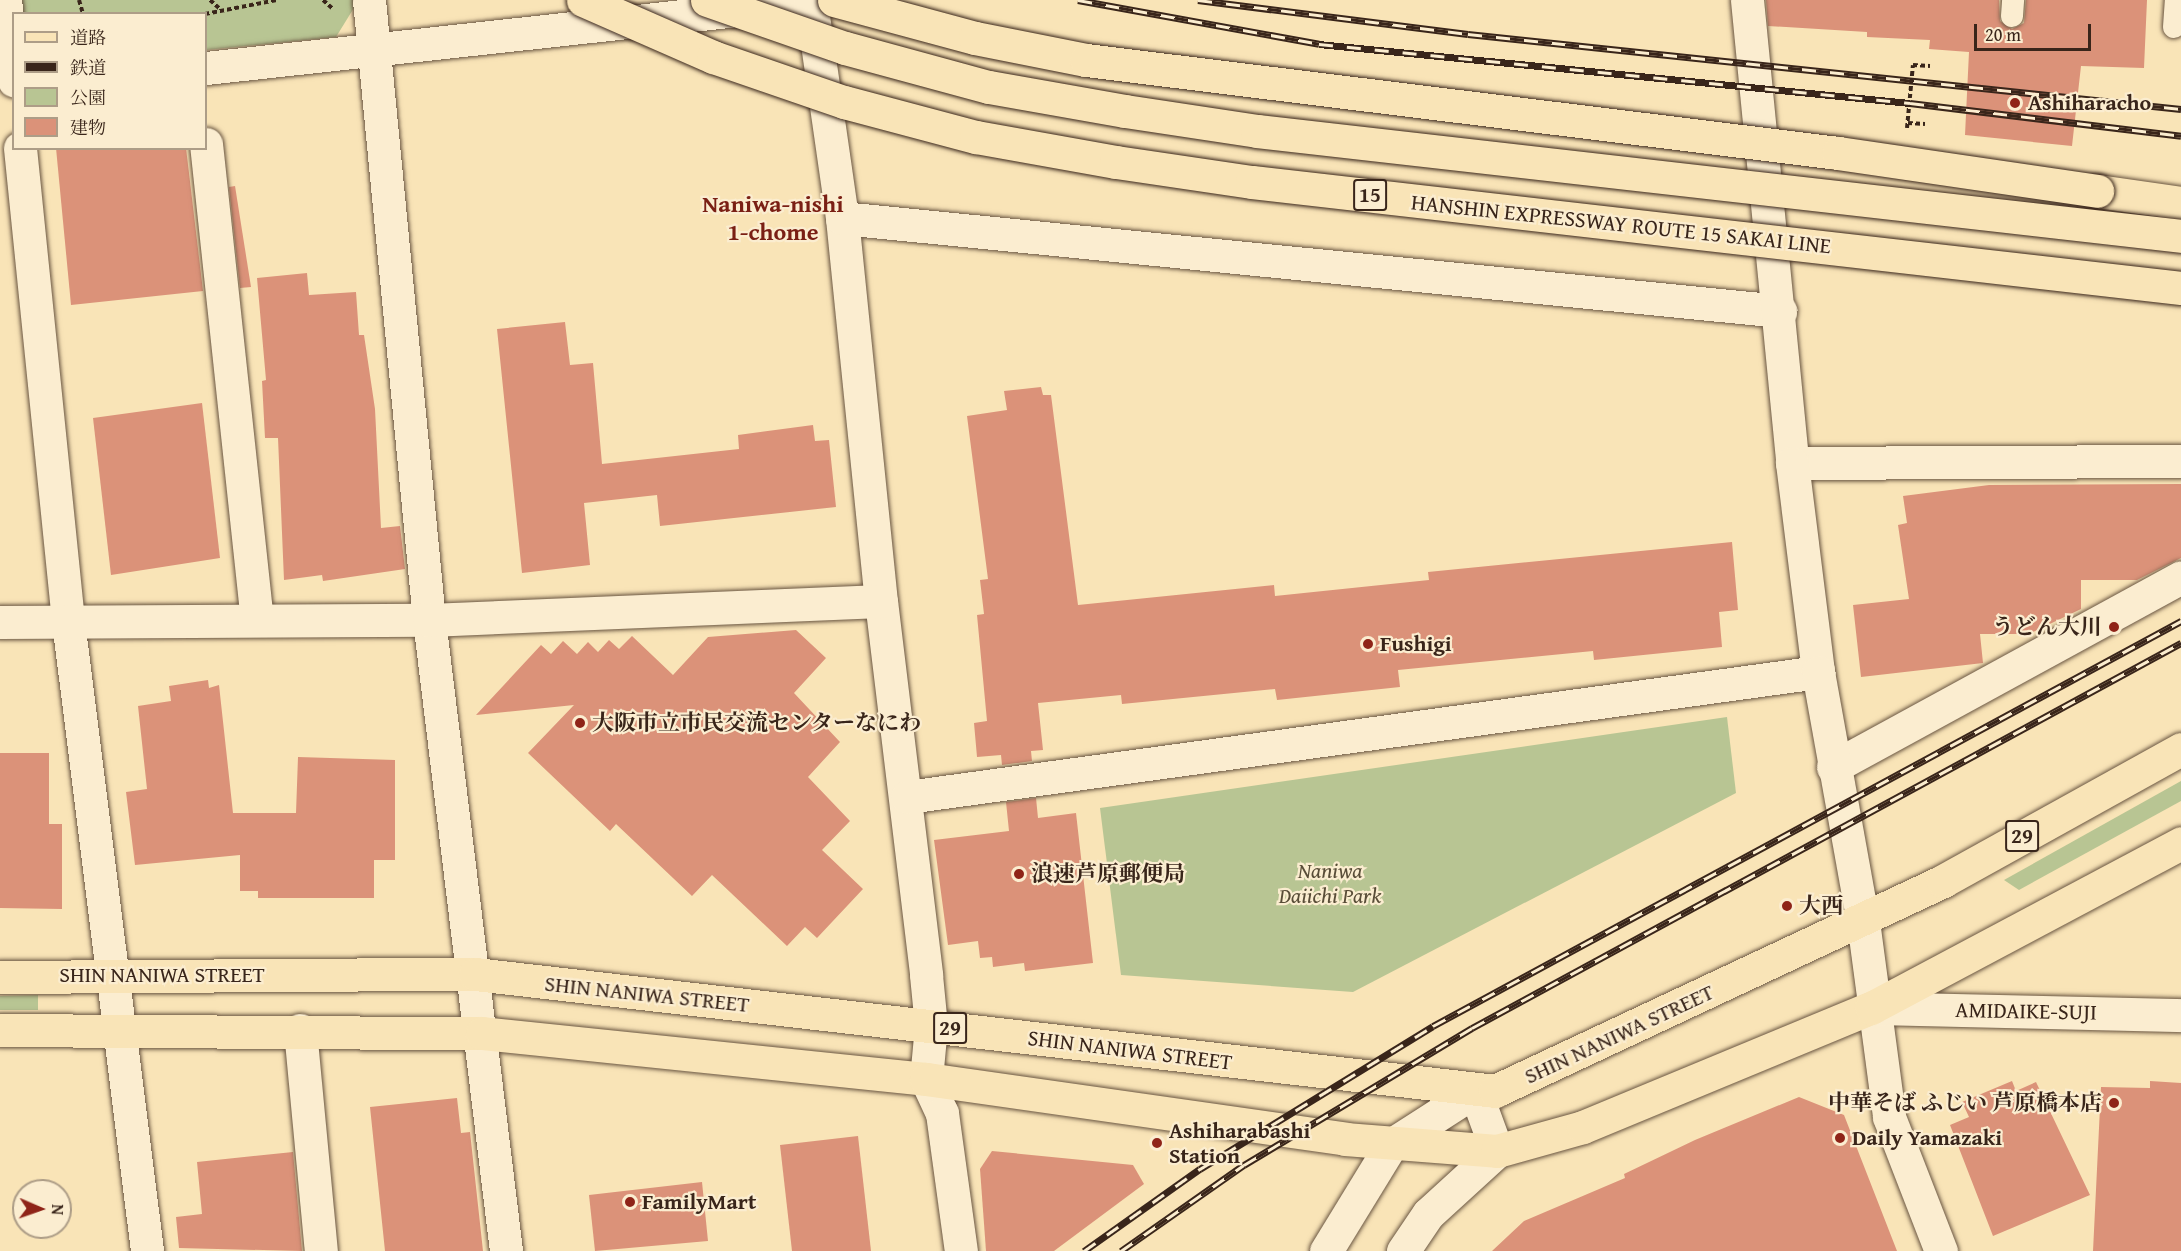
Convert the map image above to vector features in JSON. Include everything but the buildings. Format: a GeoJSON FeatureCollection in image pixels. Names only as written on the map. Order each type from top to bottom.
{"type":"FeatureCollection","features":[{"type":"Feature","properties":{"kind":"main road","name":"HANSHIN EXPRESSWAY ROUTE 15 SAKAI LINE"},"geometry":{"type":"LineString","coordinates":[[583,0],[713,57],[844,102],[976,137],[1116,162],[1252,182],[2181,288]]}},
{"type":"Feature","properties":{"kind":"main road","name":"15"},"geometry":{"type":"LineString","coordinates":[[707,0],[845,48],[989,87],[1136,113],[1257,131],[2181,236]]}},
{"type":"Feature","properties":{"kind":"main road"},"geometry":{"type":"LineString","coordinates":[[834,0],[975,38],[1086,60],[1838,153],[2181,203]]}},
{"type":"Feature","properties":{"kind":"main road","name":"SHIN NANIWA STREET"},"geometry":{"type":"LineString","coordinates":[[0,976],[475,974],[1475,1092],[1495,1091],[1863,921],[2181,749]]}},
{"type":"Feature","properties":{"kind":"main road"},"geometry":{"type":"LineString","coordinates":[[0,1030],[300,1030],[482,1033],[926,1079],[1391,1145],[1497,1151],[1583,1127],[1871,1008],[2181,843]]}},
{"type":"Feature","properties":{"kind":"street"},"geometry":{"type":"LineString","coordinates":[[4,0],[12,66]]}},
{"type":"Feature","properties":{"kind":"street"},"geometry":{"type":"LineString","coordinates":[[369,0],[429,620],[475,974],[506,1251]]}},
{"type":"Feature","properties":{"kind":"street"},"geometry":{"type":"LineString","coordinates":[[1747,0],[1780,311],[1792,463],[1818,672],[1833,768],[1863,921],[1871,1008],[1889,1117],[1941,1251]]}},
{"type":"Feature","properties":{"kind":"street"},"geometry":{"type":"LineString","coordinates":[[207,68],[373,52],[811,2],[842,218],[881,601],[907,796],[931,1026],[926,1079],[942,1113],[960,1251]]}},
{"type":"Feature","properties":{"kind":"street"},"geometry":{"type":"LineString","coordinates":[[20,150],[68,621],[109,975],[122,1030],[147,1251]]}},
{"type":"Feature","properties":{"kind":"street"},"geometry":{"type":"LineString","coordinates":[[207,150],[257,620]]}},
{"type":"Feature","properties":{"kind":"street"},"geometry":{"type":"LineString","coordinates":[[842,218],[1780,311]]}},
{"type":"Feature","properties":{"kind":"street"},"geometry":{"type":"LineString","coordinates":[[1792,463],[2181,461]]}},
{"type":"Feature","properties":{"kind":"street"},"geometry":{"type":"LineString","coordinates":[[1833,768],[2181,577]]}},
{"type":"Feature","properties":{"kind":"street"},"geometry":{"type":"LineString","coordinates":[[0,622],[429,620],[881,601]]}},
{"type":"Feature","properties":{"kind":"street"},"geometry":{"type":"LineString","coordinates":[[907,796],[1818,672]]}},
{"type":"Feature","properties":{"kind":"street","name":"AMIDAIKE-SUJI"},"geometry":{"type":"LineString","coordinates":[[1871,1008],[2181,1015]]}},
{"type":"Feature","properties":{"kind":"street"},"geometry":{"type":"LineString","coordinates":[[300,1030],[321,1251]]}},
{"type":"Feature","properties":{"kind":"street"},"geometry":{"type":"LineString","coordinates":[[1326,1251],[1391,1145],[1475,1092],[1497,1151],[1428,1214],[1403,1251]]}},
{"type":"Feature","properties":{"kind":"lane"},"geometry":{"type":"LineString","coordinates":[[2174,27],[2176,0]]}},
{"type":"Feature","properties":{"kind":"path"},"geometry":{"type":"LineString","coordinates":[[210,0],[221,10]]}},
{"type":"Feature","properties":{"kind":"path"},"geometry":{"type":"LineString","coordinates":[[207,14],[277,0]]}},
{"type":"Feature","properties":{"kind":"path"},"geometry":{"type":"LineString","coordinates":[[1905,132],[1908,123],[1913,65],[1930,66]]}},
{"type":"Feature","properties":{"kind":"path"},"geometry":{"type":"LineString","coordinates":[[1908,123],[1925,124]]}},
{"type":"Feature","properties":{"kind":"green space"},"geometry":{"type":"Polygon","coordinates":[[[22,0],[356,0],[357,3],[336,37],[207,50],[207,12],[23,12],[22,0]]]}},
{"type":"Feature","properties":{"kind":"green space","name":"Naniwa Daiichi Park"},"geometry":{"type":"Polygon","coordinates":[[[1727,717],[1736,793],[1353,992],[1121,975],[1100,808],[1727,717]]]}},
{"type":"Feature","properties":{"kind":"green space"},"geometry":{"type":"Polygon","coordinates":[[[2181,781],[2181,801],[2019,890],[2004,880],[2181,781]]]}},
{"type":"Feature","properties":{"kind":"green space"},"geometry":{"type":"Polygon","coordinates":[[[38,995],[38,1010],[0,1010],[0,996],[38,995]]]}},
{"type":"Feature","properties":{"kind":"railway"},"geometry":{"type":"LineString","coordinates":[[1078,0],[1319,44],[1910,103],[2181,136]]}},
{"type":"Feature","properties":{"kind":"railway"},"geometry":{"type":"LineString","coordinates":[[1198,0],[1468,34],[2181,109]]}},
{"type":"Feature","properties":{"kind":"railway"},"geometry":{"type":"LineString","coordinates":[[1084,1251],[1200,1169],[1433,1026],[2181,621]]}},
{"type":"Feature","properties":{"kind":"railway"},"geometry":{"type":"LineString","coordinates":[[1121,1251],[1244,1165],[1472,1028],[2181,643]]}},
{"type":"Feature","properties":{"kind":"place","name":"Ashiharacho"},"geometry":{"type":"Point","coordinates":[2015,103]}},
{"type":"Feature","properties":{"kind":"place","name":"うどん大川"},"geometry":{"type":"Point","coordinates":[2114,627]}},
{"type":"Feature","properties":{"kind":"place","name":"Fushigi"},"geometry":{"type":"Point","coordinates":[1368,644]}},
{"type":"Feature","properties":{"kind":"place","name":"大阪市立市民交流センターなにわ"},"geometry":{"type":"Point","coordinates":[580,723]}},
{"type":"Feature","properties":{"kind":"place","name":"浪速芦原郵便局"},"geometry":{"type":"Point","coordinates":[1019,874]}},
{"type":"Feature","properties":{"kind":"place","name":"大西"},"geometry":{"type":"Point","coordinates":[1787,906]}},
{"type":"Feature","properties":{"kind":"place","name":"中華そば ふじい 芦原橋本店"},"geometry":{"type":"Point","coordinates":[2114,1103]}},
{"type":"Feature","properties":{"kind":"place","name":"Daily Yamazaki"},"geometry":{"type":"Point","coordinates":[1840,1138]}},
{"type":"Feature","properties":{"kind":"place","name":"Ashiharabashi Station"},"geometry":{"type":"Point","coordinates":[1157,1143]}},
{"type":"Feature","properties":{"kind":"place","name":"FamilyMart"},"geometry":{"type":"Point","coordinates":[630,1202]}},
{"type":"Feature","properties":{"kind":"district","name":"Naniwa-nishi 1-chome"},"geometry":{"type":"Point","coordinates":[773,218]}}]}
